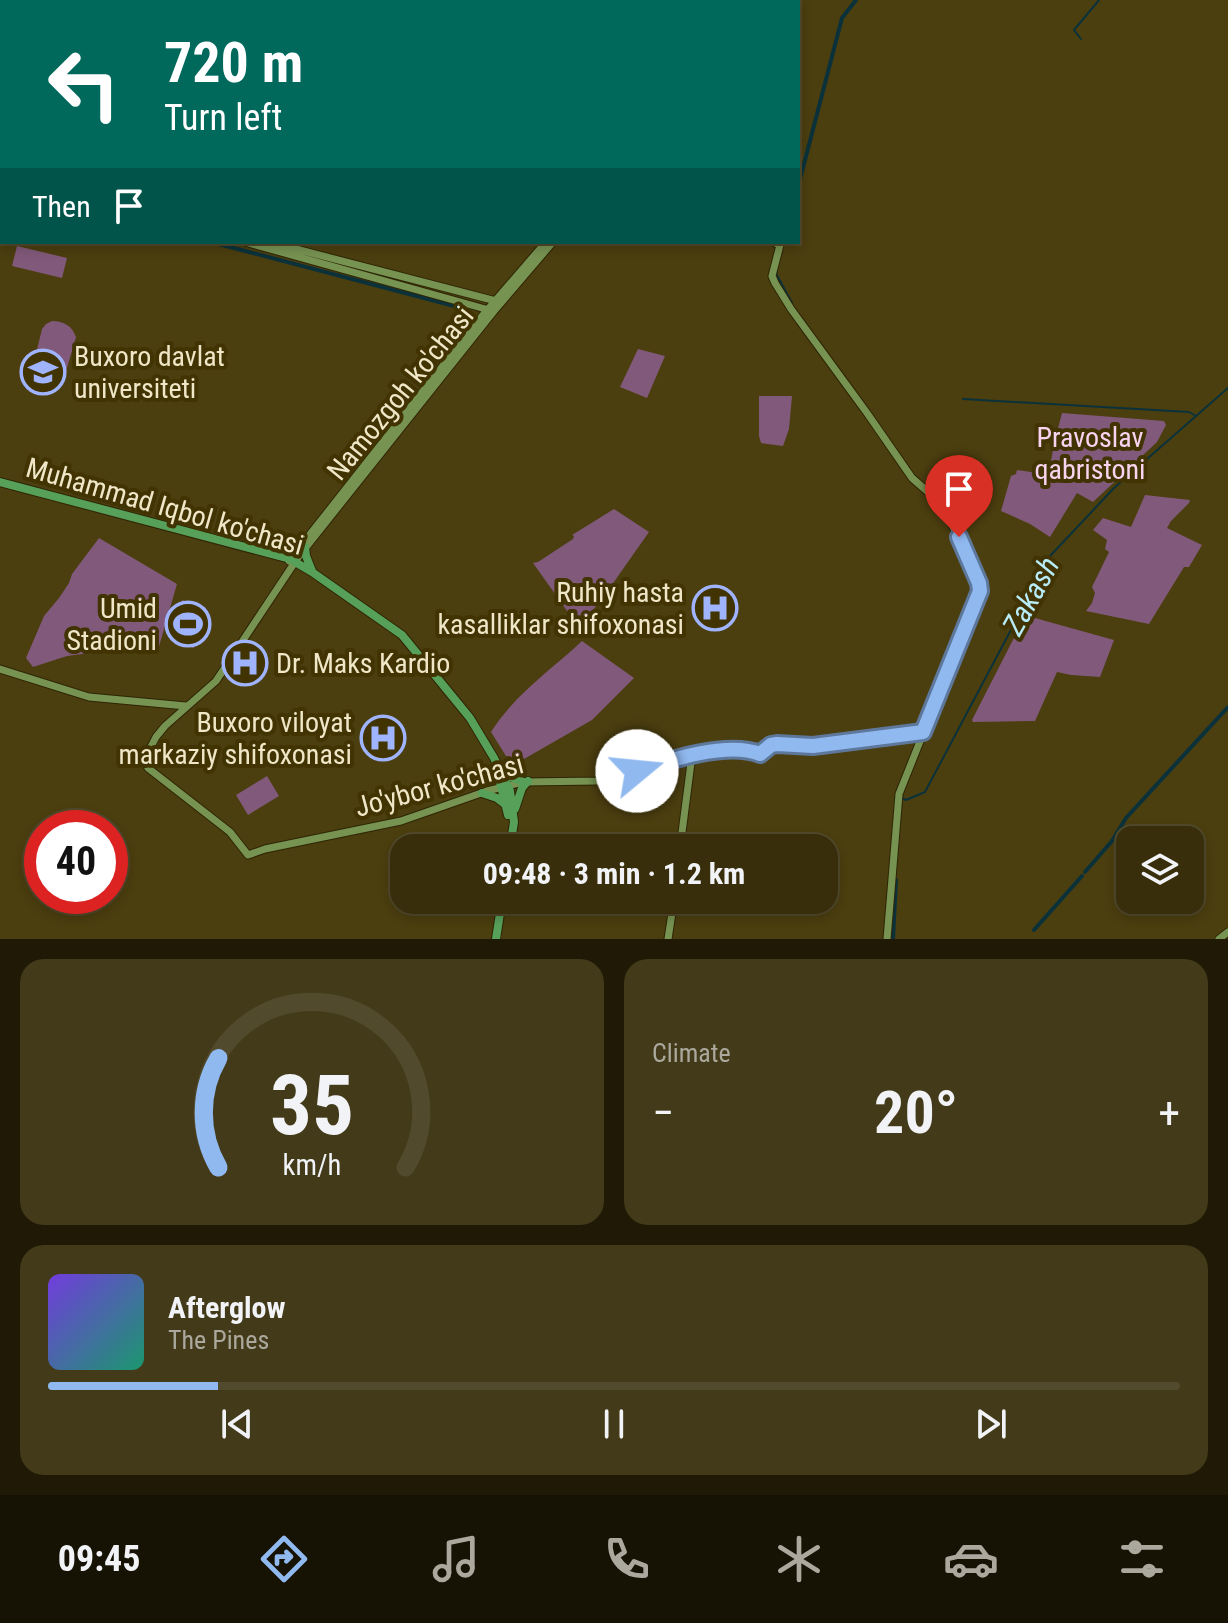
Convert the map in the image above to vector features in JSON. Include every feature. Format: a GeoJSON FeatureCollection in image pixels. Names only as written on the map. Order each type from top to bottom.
{"type":"FeatureCollection","features":[{"type":"Feature","properties":{"kind":"main road","name":"Muhammad Iqbol ko'chasi"},"geometry":{"type":"LineString","coordinates":[[0,485],[291,563],[312,572],[408,641],[470,718],[505,786],[511,812]]}},
{"type":"Feature","properties":{"kind":"main road"},"geometry":{"type":"LineString","coordinates":[[305,547],[312,572]]}},
{"type":"Feature","properties":{"kind":"main road","name":"Muhammad Iqbol ko'chasi"},"geometry":{"type":"LineString","coordinates":[[291,563],[397,637],[467,723],[499,773]]}},
{"type":"Feature","properties":{"kind":"main road"},"geometry":{"type":"LineString","coordinates":[[509,834],[511,812],[525,782],[499,773],[485,792],[497,798],[511,812]]}},
{"type":"Feature","properties":{"kind":"main road"},"geometry":{"type":"LineString","coordinates":[[494,939],[498,914]]}},
{"type":"Feature","properties":{"kind":"street"},"geometry":{"type":"LineString","coordinates":[[253,244],[499,302]]}},
{"type":"Feature","properties":{"kind":"street"},"geometry":{"type":"LineString","coordinates":[[275,244],[491,310]]}},
{"type":"Feature","properties":{"kind":"street","name":"Namozgoh ko'chasi"},"geometry":{"type":"LineString","coordinates":[[499,302],[544,244]]}},
{"type":"Feature","properties":{"kind":"street","name":"Namozgoh ko'chasi"},"geometry":{"type":"LineString","coordinates":[[248,855],[233,834],[153,773],[144,763],[145,756],[156,737],[216,681],[291,563],[491,310],[551,244]]}},
{"type":"Feature","properties":{"kind":"street"},"geometry":{"type":"LineString","coordinates":[[776,244],[772,276],[775,283],[912,478],[943,505],[979,583],[978,600],[899,794],[887,939]]}},
{"type":"Feature","properties":{"kind":"street","name":"Namozgoh ko'chasi"},"geometry":{"type":"LineString","coordinates":[[291,563],[388,439]]}},
{"type":"Feature","properties":{"kind":"street"},"geometry":{"type":"LineString","coordinates":[[0,669],[89,697],[186,706]]}},
{"type":"Feature","properties":{"kind":"street","name":"Jo'ybor ko'chasi"},"geometry":{"type":"LineString","coordinates":[[248,855],[401,821],[485,792],[525,782],[599,781],[692,755],[749,749],[760,754],[777,744],[813,746],[923,732]]}},
{"type":"Feature","properties":{"kind":"street"},"geometry":{"type":"LineString","coordinates":[[682,834],[692,755]]}},
{"type":"Feature","properties":{"kind":"street"},"geometry":{"type":"LineString","coordinates":[[668,939],[672,914]]}},
{"type":"Feature","properties":{"kind":"street"},"geometry":{"type":"LineString","coordinates":[[1219,939],[1228,932]]}},
{"type":"Feature","properties":{"kind":"green space"},"geometry":{"type":"Polygon","coordinates":[[[17,246],[67,258],[62,278],[12,266],[17,246]]]}},
{"type":"Feature","properties":{"kind":"green space"},"geometry":{"type":"Polygon","coordinates":[[[52,321],[67,325],[76,337],[63,382],[46,388],[36,384],[31,374],[42,329],[52,321]]]}},
{"type":"Feature","properties":{"kind":"green space"},"geometry":{"type":"Polygon","coordinates":[[[638,349],[665,356],[647,398],[620,387],[638,349]]]}},
{"type":"Feature","properties":{"kind":"green space"},"geometry":{"type":"Polygon","coordinates":[[[759,396],[792,396],[789,429],[783,446],[761,443],[759,396]]]}},
{"type":"Feature","properties":{"kind":"green space","name":"Pravoslav qabristoni"},"geometry":{"type":"Polygon","coordinates":[[[1062,413],[1164,421],[1166,425],[1157,442],[1093,502],[1077,493],[1050,537],[1001,511],[1011,476],[1017,470],[1049,473],[1062,413]]]}},
{"type":"Feature","properties":{"kind":"green space"},"geometry":{"type":"Polygon","coordinates":[[[1145,495],[1190,500],[1167,528],[1202,545],[1189,567],[1184,567],[1149,624],[1086,611],[1095,593],[1092,587],[1109,552],[1105,549],[1107,540],[1093,530],[1103,518],[1131,527],[1145,495]]]}},
{"type":"Feature","properties":{"kind":"green space"},"geometry":{"type":"Polygon","coordinates":[[[614,509],[649,532],[604,596],[600,595],[594,600],[596,606],[587,619],[575,622],[533,563],[614,509]]]}},
{"type":"Feature","properties":{"kind":"green space"},"geometry":{"type":"Polygon","coordinates":[[[99,538],[177,584],[158,650],[121,649],[67,656],[33,667],[26,658],[44,616],[99,538]]]}},
{"type":"Feature","properties":{"kind":"green space","name":"Umid Stadioni"},"geometry":{"type":"Polygon","coordinates":[[[182,600],[206,608],[194,648],[170,640],[182,600]]]}},
{"type":"Feature","properties":{"kind":"green space"},"geometry":{"type":"Polygon","coordinates":[[[1035,618],[1114,640],[1100,677],[1057,672],[1035,721],[973,722],[1018,630],[1035,618]]]}},
{"type":"Feature","properties":{"kind":"green space"},"geometry":{"type":"Polygon","coordinates":[[[582,641],[634,678],[592,720],[524,759],[513,760],[506,756],[491,732],[522,695],[582,641]]]}},
{"type":"Feature","properties":{"kind":"green space"},"geometry":{"type":"Polygon","coordinates":[[[267,776],[279,796],[248,815],[236,795],[267,776]]]}},
{"type":"Feature","properties":{"kind":"waterway"},"geometry":{"type":"LineString","coordinates":[[800,179],[842,18],[856,0]]}},
{"type":"Feature","properties":{"kind":"waterway","name":"Zakash"},"geometry":{"type":"LineString","coordinates":[[1081,39],[1074,30],[1099,0]]}},
{"type":"Feature","properties":{"kind":"waterway"},"geometry":{"type":"LineString","coordinates":[[219,244],[462,308]]}},
{"type":"Feature","properties":{"kind":"waterway"},"geometry":{"type":"LineString","coordinates":[[776,272],[791,303]]}},
{"type":"Feature","properties":{"kind":"waterway","name":"Zakash"},"geometry":{"type":"LineString","coordinates":[[902,798],[906,800],[925,792],[1040,570],[1051,555],[1114,488],[1228,388]]}},
{"type":"Feature","properties":{"kind":"waterway","name":"Zakash"},"geometry":{"type":"LineString","coordinates":[[963,399],[1189,412],[1196,416]]}},
{"type":"Feature","properties":{"kind":"waterway"},"geometry":{"type":"LineString","coordinates":[[1085,872],[1112,841],[1126,818],[1228,707]]}},
{"type":"Feature","properties":{"kind":"waterway"},"geometry":{"type":"LineString","coordinates":[[1034,930],[1082,876]]}},
{"type":"Feature","properties":{"kind":"waterway"},"geometry":{"type":"LineString","coordinates":[[893,939],[896,880]]}},
{"type":"Feature","properties":{"kind":"place","name":"Buxoro davlat universiteti"},"geometry":{"type":"Point","coordinates":[43,372]}},
{"type":"Feature","properties":{"kind":"place","name":"Ruhiy hasta kasalliklar shifoxonasi"},"geometry":{"type":"Point","coordinates":[715,608]}},
{"type":"Feature","properties":{"kind":"place","name":"Umid Stadioni"},"geometry":{"type":"Point","coordinates":[188,624]}},
{"type":"Feature","properties":{"kind":"place","name":"Dr. Maks Kardio"},"geometry":{"type":"Point","coordinates":[245,663]}},
{"type":"Feature","properties":{"kind":"place","name":"Buxoro viloyat markaziy shifoxonasi"},"geometry":{"type":"Point","coordinates":[383,738]}},
{"type":"Feature","properties":{"kind":"route"},"geometry":{"type":"LineString","coordinates":[[637,771],[703,753],[749,749],[760,754],[777,744],[813,746],[923,732],[980,591],[959,537]]}}]}
